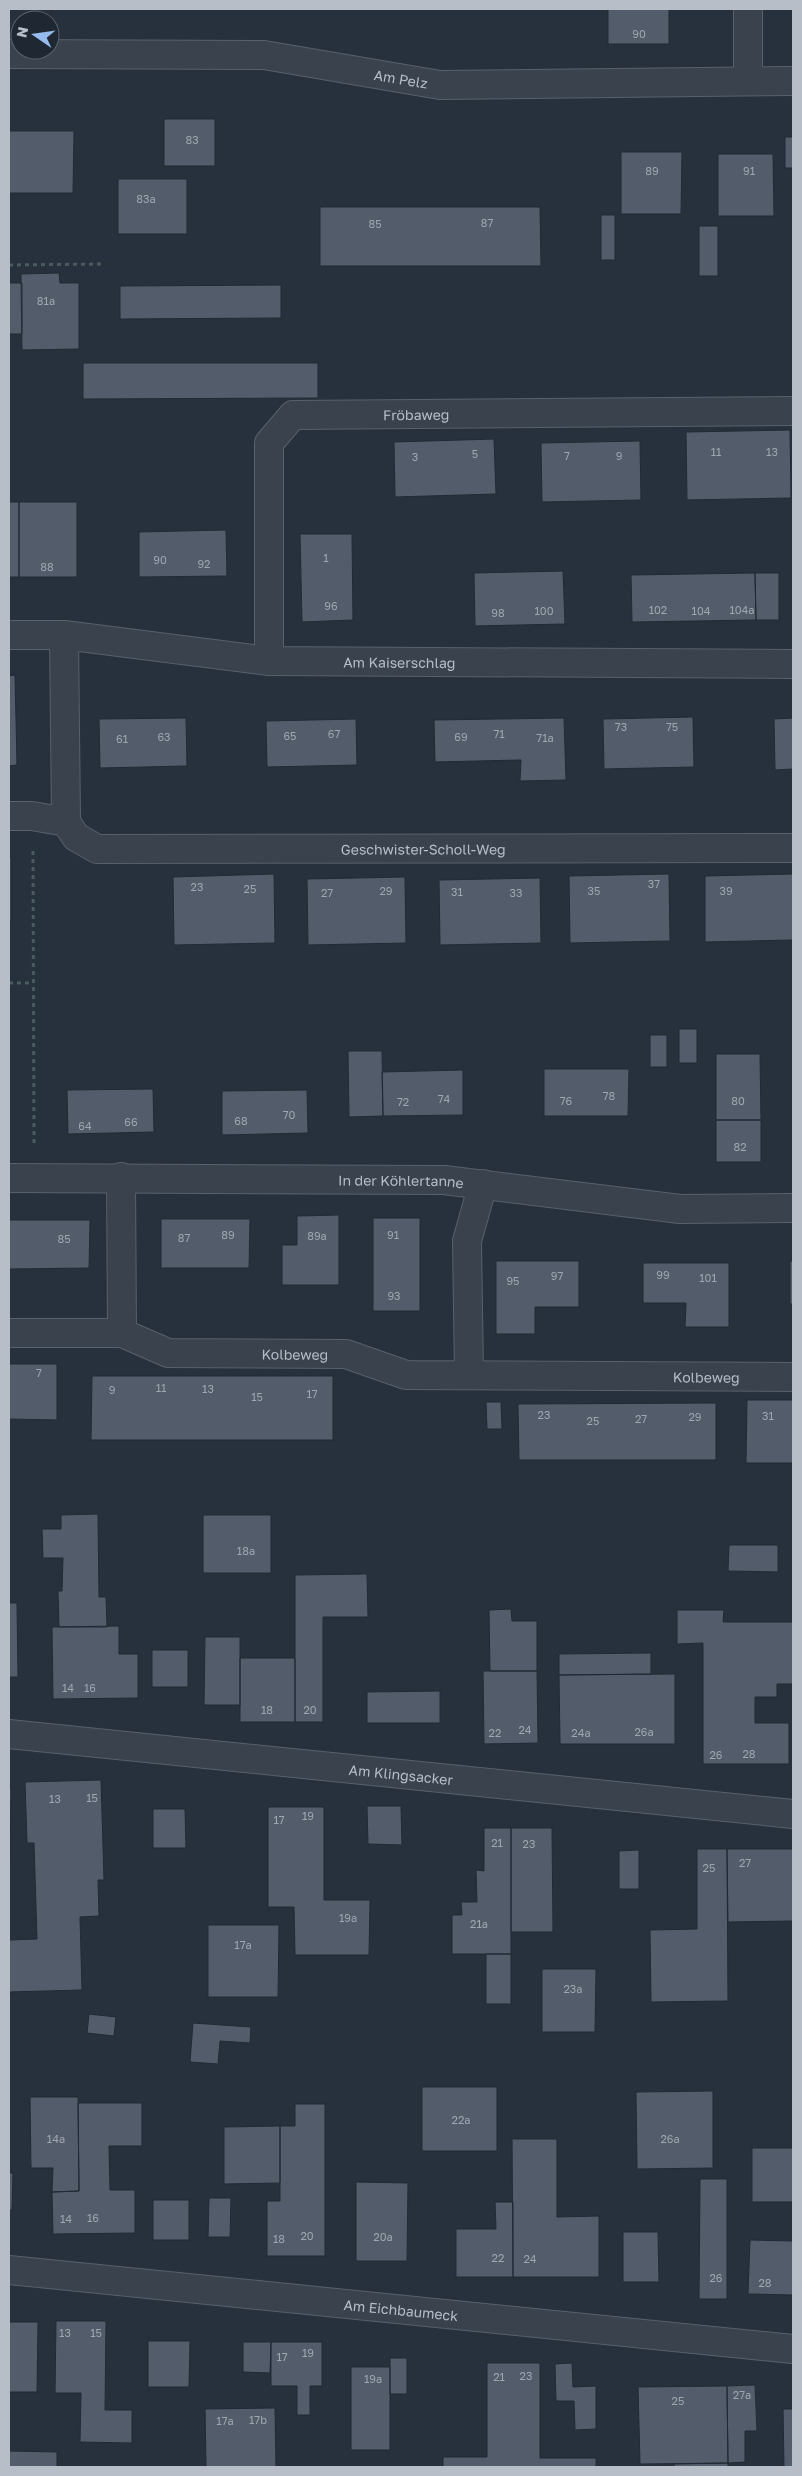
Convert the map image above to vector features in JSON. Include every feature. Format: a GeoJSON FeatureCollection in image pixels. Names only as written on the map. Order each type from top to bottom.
{"type":"FeatureCollection","features":[{"type":"Feature","properties":{"kind":"street"},"geometry":{"type":"LineString","coordinates":[[748,9],[748,80]]}},
{"type":"Feature","properties":{"kind":"street","name":"Am Pelz"},"geometry":{"type":"LineString","coordinates":[[9,54],[264,54],[440,84],[793,80]]}},
{"type":"Feature","properties":{"kind":"street","name":"Fröbaweg"},"geometry":{"type":"LineString","coordinates":[[269,661],[269,443],[293,415],[793,410]]}},
{"type":"Feature","properties":{"kind":"street","name":"Am Kaiserschlag"},"geometry":{"type":"LineString","coordinates":[[9,635],[64,635],[269,661],[793,664]]}},
{"type":"Feature","properties":{"kind":"street"},"geometry":{"type":"LineString","coordinates":[[21,816],[66,822],[64,635]]}},
{"type":"Feature","properties":{"kind":"street","name":"Geschwister-Scholl-Weg"},"geometry":{"type":"LineString","coordinates":[[66,822],[76,837],[98,849],[793,848]]}},
{"type":"Feature","properties":{"kind":"street"},"geometry":{"type":"LineString","coordinates":[[120,1177],[122,1333]]}},
{"type":"Feature","properties":{"kind":"street","name":"In der Köhlertanne"},"geometry":{"type":"LineString","coordinates":[[22,1178],[444,1180],[680,1209],[793,1208]]}},
{"type":"Feature","properties":{"kind":"street"},"geometry":{"type":"LineString","coordinates":[[469,1375],[467,1241],[483,1184]]}},
{"type":"Feature","properties":{"kind":"street","name":"Kolbeweg"},"geometry":{"type":"LineString","coordinates":[[9,1333],[122,1333],[168,1353],[346,1354],[406,1375],[793,1377]]}},
{"type":"Feature","properties":{"kind":"street","name":"Am Klingsacker"},"geometry":{"type":"LineString","coordinates":[[9,1734],[793,1814]]}},
{"type":"Feature","properties":{"kind":"street","name":"Am Eichbaumeck"},"geometry":{"type":"LineString","coordinates":[[9,2270],[793,2349]]}},
{"type":"Feature","properties":{"kind":"path"},"geometry":{"type":"LineString","coordinates":[[9,265],[101,264]]}},
{"type":"Feature","properties":{"kind":"path"},"geometry":{"type":"LineString","coordinates":[[21,816],[33,983],[22,1178]]}},
{"type":"Feature","properties":{"kind":"path"},"geometry":{"type":"LineString","coordinates":[[9,984],[33,983]]}},
{"type":"Feature","properties":{"kind":"building"},"geometry":{"type":"Polygon","coordinates":[[[608,9],[669,9],[669,44],[608,44],[608,9]]]}},
{"type":"Feature","properties":{"kind":"building"},"geometry":{"type":"Polygon","coordinates":[[[164,119],[215,119],[215,166],[164,166],[164,119]]]}},
{"type":"Feature","properties":{"kind":"building"},"geometry":{"type":"Polygon","coordinates":[[[9,131],[74,131],[73,193],[9,193],[9,131]]]}},
{"type":"Feature","properties":{"kind":"building"},"geometry":{"type":"Polygon","coordinates":[[[785,137],[793,137],[793,168],[785,168],[785,137]]]}},
{"type":"Feature","properties":{"kind":"building"},"geometry":{"type":"Polygon","coordinates":[[[621,152],[682,152],[681,214],[621,214],[621,152]]]}},
{"type":"Feature","properties":{"kind":"building"},"geometry":{"type":"Polygon","coordinates":[[[718,154],[773,154],[774,216],[718,216],[718,154]]]}},
{"type":"Feature","properties":{"kind":"building"},"geometry":{"type":"Polygon","coordinates":[[[118,179],[187,179],[187,234],[118,234],[118,179]]]}},
{"type":"Feature","properties":{"kind":"building"},"geometry":{"type":"Polygon","coordinates":[[[320,207],[540,207],[541,266],[320,266],[320,207]]]}},
{"type":"Feature","properties":{"kind":"building"},"geometry":{"type":"Polygon","coordinates":[[[601,215],[615,215],[615,260],[601,260],[601,215]]]}},
{"type":"Feature","properties":{"kind":"building"},"geometry":{"type":"Polygon","coordinates":[[[699,226],[718,226],[718,276],[699,276],[699,226]]]}},
{"type":"Feature","properties":{"kind":"building"},"geometry":{"type":"Polygon","coordinates":[[[59,273],[60,283],[79,283],[79,349],[22,350],[21,274],[59,273]]]}},
{"type":"Feature","properties":{"kind":"building"},"geometry":{"type":"Polygon","coordinates":[[[9,283],[22,283],[22,334],[9,334],[9,283]]]}},
{"type":"Feature","properties":{"kind":"building"},"geometry":{"type":"Polygon","coordinates":[[[281,285],[281,318],[120,319],[120,286],[281,285]]]}},
{"type":"Feature","properties":{"kind":"building"},"geometry":{"type":"Polygon","coordinates":[[[83,363],[318,363],[318,398],[83,399],[83,363]]]}},
{"type":"Feature","properties":{"kind":"building"},"geometry":{"type":"Polygon","coordinates":[[[790,430],[791,498],[687,500],[686,432],[790,430]]]}},
{"type":"Feature","properties":{"kind":"building"},"geometry":{"type":"Polygon","coordinates":[[[494,439],[496,494],[395,497],[394,442],[494,439]]]}},
{"type":"Feature","properties":{"kind":"building"},"geometry":{"type":"Polygon","coordinates":[[[640,441],[641,500],[542,502],[541,443],[640,441]]]}},
{"type":"Feature","properties":{"kind":"building"},"geometry":{"type":"Polygon","coordinates":[[[9,502],[19,502],[19,577],[9,577],[9,502]]]}},
{"type":"Feature","properties":{"kind":"building"},"geometry":{"type":"Polygon","coordinates":[[[19,502],[77,502],[77,577],[19,577],[19,502]]]}},
{"type":"Feature","properties":{"kind":"building"},"geometry":{"type":"Polygon","coordinates":[[[226,530],[227,576],[139,577],[139,532],[226,530]]]}},
{"type":"Feature","properties":{"kind":"building"},"geometry":{"type":"Polygon","coordinates":[[[300,534],[352,534],[353,620],[302,622],[300,534]]]}},
{"type":"Feature","properties":{"kind":"building"},"geometry":{"type":"Polygon","coordinates":[[[563,571],[565,624],[475,626],[474,573],[563,571]]]}},
{"type":"Feature","properties":{"kind":"building"},"geometry":{"type":"Polygon","coordinates":[[[755,573],[756,620],[632,622],[631,575],[755,573]]]}},
{"type":"Feature","properties":{"kind":"building"},"geometry":{"type":"Polygon","coordinates":[[[755,573],[779,573],[779,620],[756,620],[755,573]]]}},
{"type":"Feature","properties":{"kind":"building"},"geometry":{"type":"Polygon","coordinates":[[[15,675],[17,765],[9,766],[9,676],[15,675]]]}},
{"type":"Feature","properties":{"kind":"building"},"geometry":{"type":"Polygon","coordinates":[[[693,717],[694,767],[604,769],[603,719],[693,717]]]}},
{"type":"Feature","properties":{"kind":"building"},"geometry":{"type":"Polygon","coordinates":[[[186,718],[187,766],[100,768],[99,719],[186,718]]]}},
{"type":"Feature","properties":{"kind":"building"},"geometry":{"type":"Polygon","coordinates":[[[564,718],[566,780],[520,781],[521,760],[435,762],[434,720],[564,718]]]}},
{"type":"Feature","properties":{"kind":"building"},"geometry":{"type":"Polygon","coordinates":[[[793,718],[793,769],[775,770],[774,719],[793,718]]]}},
{"type":"Feature","properties":{"kind":"building"},"geometry":{"type":"Polygon","coordinates":[[[356,719],[357,765],[267,767],[266,721],[356,719]]]}},
{"type":"Feature","properties":{"kind":"building"},"geometry":{"type":"Polygon","coordinates":[[[9,857],[11,857],[11,920],[9,920],[9,857]]]}},
{"type":"Feature","properties":{"kind":"building"},"geometry":{"type":"Polygon","coordinates":[[[274,874],[275,943],[174,945],[173,877],[274,874]]]}},
{"type":"Feature","properties":{"kind":"building"},"geometry":{"type":"Polygon","coordinates":[[[669,874],[670,941],[570,943],[569,876],[669,874]]]}},
{"type":"Feature","properties":{"kind":"building"},"geometry":{"type":"Polygon","coordinates":[[[793,874],[793,940],[705,942],[705,876],[793,874]]]}},
{"type":"Feature","properties":{"kind":"building"},"geometry":{"type":"Polygon","coordinates":[[[405,877],[406,943],[308,945],[307,879],[405,877]]]}},
{"type":"Feature","properties":{"kind":"building"},"geometry":{"type":"Polygon","coordinates":[[[540,878],[541,943],[440,945],[439,880],[540,878]]]}},
{"type":"Feature","properties":{"kind":"building"},"geometry":{"type":"Polygon","coordinates":[[[679,1029],[697,1029],[697,1063],[679,1063],[679,1029]]]}},
{"type":"Feature","properties":{"kind":"building"},"geometry":{"type":"Polygon","coordinates":[[[650,1035],[667,1035],[667,1067],[650,1067],[650,1035]]]}},
{"type":"Feature","properties":{"kind":"building"},"geometry":{"type":"Polygon","coordinates":[[[348,1051],[382,1051],[383,1116],[349,1117],[348,1051]]]}},
{"type":"Feature","properties":{"kind":"building"},"geometry":{"type":"Polygon","coordinates":[[[716,1054],[760,1054],[761,1120],[716,1120],[716,1054]]]}},
{"type":"Feature","properties":{"kind":"building"},"geometry":{"type":"Polygon","coordinates":[[[544,1069],[629,1069],[628,1116],[544,1116],[544,1069]]]}},
{"type":"Feature","properties":{"kind":"building"},"geometry":{"type":"Polygon","coordinates":[[[463,1070],[463,1115],[383,1116],[382,1072],[463,1070]]]}},
{"type":"Feature","properties":{"kind":"building"},"geometry":{"type":"Polygon","coordinates":[[[153,1089],[154,1132],[68,1134],[67,1090],[153,1089]]]}},
{"type":"Feature","properties":{"kind":"building"},"geometry":{"type":"Polygon","coordinates":[[[307,1090],[308,1133],[222,1135],[222,1091],[307,1090]]]}},
{"type":"Feature","properties":{"kind":"building"},"geometry":{"type":"Polygon","coordinates":[[[716,1120],[761,1120],[761,1162],[716,1162],[716,1120]]]}},
{"type":"Feature","properties":{"kind":"building"},"geometry":{"type":"Polygon","coordinates":[[[339,1215],[339,1285],[282,1285],[282,1245],[297,1245],[297,1216],[339,1215]]]}},
{"type":"Feature","properties":{"kind":"building"},"geometry":{"type":"Polygon","coordinates":[[[373,1218],[420,1218],[420,1311],[373,1311],[373,1218]]]}},
{"type":"Feature","properties":{"kind":"building"},"geometry":{"type":"Polygon","coordinates":[[[161,1219],[250,1219],[249,1268],[161,1268],[161,1219]]]}},
{"type":"Feature","properties":{"kind":"building"},"geometry":{"type":"Polygon","coordinates":[[[9,1220],[90,1220],[89,1268],[9,1269],[9,1220]]]}},
{"type":"Feature","properties":{"kind":"building"},"geometry":{"type":"Polygon","coordinates":[[[496,1261],[579,1261],[579,1307],[535,1307],[535,1334],[496,1334],[496,1261]]]}},
{"type":"Feature","properties":{"kind":"building"},"geometry":{"type":"Polygon","coordinates":[[[790,1261],[793,1261],[793,1304],[790,1304],[790,1261]]]}},
{"type":"Feature","properties":{"kind":"building"},"geometry":{"type":"Polygon","coordinates":[[[643,1263],[729,1263],[729,1327],[685,1327],[686,1303],[643,1303],[643,1263]]]}},
{"type":"Feature","properties":{"kind":"building"},"geometry":{"type":"Polygon","coordinates":[[[9,1364],[57,1364],[57,1420],[9,1419],[9,1364]]]}},
{"type":"Feature","properties":{"kind":"building"},"geometry":{"type":"Polygon","coordinates":[[[92,1376],[333,1376],[333,1440],[91,1440],[92,1376]]]}},
{"type":"Feature","properties":{"kind":"building"},"geometry":{"type":"Polygon","coordinates":[[[747,1400],[793,1400],[793,1463],[746,1463],[747,1400]]]}},
{"type":"Feature","properties":{"kind":"building"},"geometry":{"type":"Polygon","coordinates":[[[486,1402],[501,1402],[502,1429],[487,1429],[486,1402]]]}},
{"type":"Feature","properties":{"kind":"building"},"geometry":{"type":"Polygon","coordinates":[[[716,1403],[716,1460],[519,1460],[518,1404],[716,1403]]]}},
{"type":"Feature","properties":{"kind":"building"},"geometry":{"type":"Polygon","coordinates":[[[98,1514],[99,1597],[106,1597],[107,1627],[59,1627],[58,1591],[62,1591],[63,1558],[43,1558],[42,1529],[61,1529],[61,1515],[98,1514]]]}},
{"type":"Feature","properties":{"kind":"building"},"geometry":{"type":"Polygon","coordinates":[[[203,1515],[271,1515],[271,1573],[203,1573],[203,1515]]]}},
{"type":"Feature","properties":{"kind":"building"},"geometry":{"type":"Polygon","coordinates":[[[729,1545],[778,1545],[778,1572],[728,1571],[729,1545]]]}},
{"type":"Feature","properties":{"kind":"building"},"geometry":{"type":"Polygon","coordinates":[[[367,1574],[368,1617],[323,1617],[323,1722],[295,1722],[295,1575],[367,1574]]]}},
{"type":"Feature","properties":{"kind":"building"},"geometry":{"type":"Polygon","coordinates":[[[9,1603],[17,1603],[18,1677],[9,1677],[9,1603]]]}},
{"type":"Feature","properties":{"kind":"building"},"geometry":{"type":"Polygon","coordinates":[[[511,1609],[512,1621],[537,1621],[537,1671],[490,1671],[489,1610],[511,1609]]]}},
{"type":"Feature","properties":{"kind":"building"},"geometry":{"type":"Polygon","coordinates":[[[677,1610],[724,1610],[723,1622],[793,1622],[793,1684],[777,1684],[777,1697],[755,1697],[755,1723],[789,1723],[789,1764],[703,1764],[703,1643],[677,1644],[677,1610]]]}},
{"type":"Feature","properties":{"kind":"building"},"geometry":{"type":"Polygon","coordinates":[[[119,1626],[119,1654],[138,1654],[138,1698],[53,1699],[52,1627],[119,1626]]]}},
{"type":"Feature","properties":{"kind":"building"},"geometry":{"type":"Polygon","coordinates":[[[205,1637],[240,1637],[240,1705],[204,1705],[205,1637]]]}},
{"type":"Feature","properties":{"kind":"building"},"geometry":{"type":"Polygon","coordinates":[[[152,1650],[188,1650],[188,1687],[152,1687],[152,1650]]]}},
{"type":"Feature","properties":{"kind":"building"},"geometry":{"type":"Polygon","coordinates":[[[651,1653],[651,1674],[559,1675],[559,1654],[651,1653]]]}},
{"type":"Feature","properties":{"kind":"building"},"geometry":{"type":"Polygon","coordinates":[[[240,1658],[295,1658],[295,1722],[240,1722],[240,1658]]]}},
{"type":"Feature","properties":{"kind":"building"},"geometry":{"type":"Polygon","coordinates":[[[483,1671],[537,1671],[538,1743],[484,1744],[483,1671]]]}},
{"type":"Feature","properties":{"kind":"building"},"geometry":{"type":"Polygon","coordinates":[[[675,1674],[675,1744],[560,1744],[559,1675],[675,1674]]]}},
{"type":"Feature","properties":{"kind":"building"},"geometry":{"type":"Polygon","coordinates":[[[440,1691],[440,1723],[367,1723],[367,1692],[440,1691]]]}},
{"type":"Feature","properties":{"kind":"building"},"geometry":{"type":"Polygon","coordinates":[[[101,1780],[104,1880],[98,1880],[99,1916],[80,1917],[82,1990],[9,1992],[9,1940],[37,1939],[34,1843],[27,1843],[25,1782],[101,1780]]]}},
{"type":"Feature","properties":{"kind":"building"},"geometry":{"type":"Polygon","coordinates":[[[9,1789],[11,1789],[10,1860],[9,1859],[9,1789]]]}},
{"type":"Feature","properties":{"kind":"building"},"geometry":{"type":"Polygon","coordinates":[[[367,1806],[401,1806],[402,1845],[368,1844],[367,1806]]]}},
{"type":"Feature","properties":{"kind":"building"},"geometry":{"type":"Polygon","coordinates":[[[268,1807],[324,1807],[324,1900],[370,1900],[369,1955],[295,1955],[294,1907],[268,1907],[268,1807]]]}},
{"type":"Feature","properties":{"kind":"building"},"geometry":{"type":"Polygon","coordinates":[[[153,1809],[185,1809],[186,1848],[153,1848],[153,1809]]]}},
{"type":"Feature","properties":{"kind":"building"},"geometry":{"type":"Polygon","coordinates":[[[484,1828],[511,1828],[511,1954],[452,1954],[452,1915],[462,1915],[461,1902],[477,1902],[476,1870],[484,1871],[484,1828]]]}},
{"type":"Feature","properties":{"kind":"building"},"geometry":{"type":"Polygon","coordinates":[[[511,1828],[552,1828],[553,1932],[511,1932],[511,1828]]]}},
{"type":"Feature","properties":{"kind":"building"},"geometry":{"type":"Polygon","coordinates":[[[697,1849],[727,1849],[728,2001],[651,2002],[650,1930],[697,1929],[697,1849]]]}},
{"type":"Feature","properties":{"kind":"building"},"geometry":{"type":"Polygon","coordinates":[[[727,1849],[793,1849],[793,1921],[728,1922],[727,1849]]]}},
{"type":"Feature","properties":{"kind":"building"},"geometry":{"type":"Polygon","coordinates":[[[639,1850],[639,1889],[619,1889],[619,1851],[639,1850]]]}},
{"type":"Feature","properties":{"kind":"building"},"geometry":{"type":"Polygon","coordinates":[[[208,1925],[279,1925],[278,1997],[208,1997],[208,1925]]]}},
{"type":"Feature","properties":{"kind":"building"},"geometry":{"type":"Polygon","coordinates":[[[486,1954],[511,1954],[511,2004],[486,2004],[486,1954]]]}},
{"type":"Feature","properties":{"kind":"building"},"geometry":{"type":"Polygon","coordinates":[[[542,1969],[596,1969],[595,2032],[542,2032],[542,1969]]]}},
{"type":"Feature","properties":{"kind":"building"},"geometry":{"type":"Polygon","coordinates":[[[89,2014],[116,2017],[114,2036],[87,2033],[89,2014]]]}},
{"type":"Feature","properties":{"kind":"building"},"geometry":{"type":"Polygon","coordinates":[[[193,2023],[251,2027],[250,2043],[220,2041],[218,2064],[190,2062],[193,2023]]]}},
{"type":"Feature","properties":{"kind":"building"},"geometry":{"type":"Polygon","coordinates":[[[422,2087],[497,2087],[497,2151],[422,2151],[422,2087]]]}},
{"type":"Feature","properties":{"kind":"building"},"geometry":{"type":"Polygon","coordinates":[[[713,2091],[713,2168],[637,2169],[636,2092],[713,2091]]]}},
{"type":"Feature","properties":{"kind":"building"},"geometry":{"type":"Polygon","coordinates":[[[30,2097],[78,2097],[79,2191],[52,2192],[53,2168],[31,2168],[30,2097]]]}},
{"type":"Feature","properties":{"kind":"building"},"geometry":{"type":"Polygon","coordinates":[[[78,2103],[142,2103],[142,2146],[109,2146],[110,2190],[135,2190],[135,2233],[53,2234],[52,2192],[79,2191],[78,2103]]]}},
{"type":"Feature","properties":{"kind":"building"},"geometry":{"type":"Polygon","coordinates":[[[295,2104],[325,2104],[325,2256],[267,2256],[267,2201],[280,2201],[280,2126],[295,2126],[295,2104]]]}},
{"type":"Feature","properties":{"kind":"building"},"geometry":{"type":"Polygon","coordinates":[[[280,2126],[280,2183],[224,2184],[224,2127],[280,2126]]]}},
{"type":"Feature","properties":{"kind":"building"},"geometry":{"type":"Polygon","coordinates":[[[512,2139],[557,2139],[557,2217],[599,2216],[599,2277],[513,2277],[512,2139]]]}},
{"type":"Feature","properties":{"kind":"building"},"geometry":{"type":"Polygon","coordinates":[[[752,2148],[793,2148],[793,2202],[752,2202],[752,2148]]]}},
{"type":"Feature","properties":{"kind":"building"},"geometry":{"type":"Polygon","coordinates":[[[9,2173],[13,2173],[12,2210],[9,2210],[9,2173]]]}},
{"type":"Feature","properties":{"kind":"building"},"geometry":{"type":"Polygon","coordinates":[[[700,2179],[727,2179],[727,2299],[699,2299],[700,2179]]]}},
{"type":"Feature","properties":{"kind":"building"},"geometry":{"type":"Polygon","coordinates":[[[356,2182],[408,2183],[407,2261],[356,2261],[356,2182]]]}},
{"type":"Feature","properties":{"kind":"building"},"geometry":{"type":"Polygon","coordinates":[[[209,2198],[231,2198],[230,2237],[208,2237],[209,2198]]]}},
{"type":"Feature","properties":{"kind":"building"},"geometry":{"type":"Polygon","coordinates":[[[153,2200],[189,2200],[189,2240],[153,2240],[153,2200]]]}},
{"type":"Feature","properties":{"kind":"building"},"geometry":{"type":"Polygon","coordinates":[[[495,2202],[513,2202],[513,2277],[456,2277],[456,2229],[496,2229],[495,2202]]]}},
{"type":"Feature","properties":{"kind":"building"},"geometry":{"type":"Polygon","coordinates":[[[623,2232],[658,2232],[659,2282],[623,2282],[623,2232]]]}},
{"type":"Feature","properties":{"kind":"building"},"geometry":{"type":"Polygon","coordinates":[[[750,2240],[793,2241],[793,2295],[748,2294],[750,2240]]]}},
{"type":"Feature","properties":{"kind":"building"},"geometry":{"type":"Polygon","coordinates":[[[56,2321],[106,2321],[105,2410],[132,2410],[132,2443],[80,2442],[81,2393],[55,2393],[56,2321]]]}},
{"type":"Feature","properties":{"kind":"building"},"geometry":{"type":"Polygon","coordinates":[[[9,2322],[38,2322],[37,2392],[9,2392],[9,2322]]]}},
{"type":"Feature","properties":{"kind":"building"},"geometry":{"type":"Polygon","coordinates":[[[148,2341],[190,2341],[189,2387],[148,2387],[148,2341]]]}},
{"type":"Feature","properties":{"kind":"building"},"geometry":{"type":"Polygon","coordinates":[[[243,2342],[271,2342],[270,2373],[243,2372],[243,2342]]]}},
{"type":"Feature","properties":{"kind":"building"},"geometry":{"type":"Polygon","coordinates":[[[271,2342],[322,2342],[322,2386],[310,2386],[310,2415],[297,2415],[297,2386],[271,2386],[271,2342]]]}},
{"type":"Feature","properties":{"kind":"building"},"geometry":{"type":"Polygon","coordinates":[[[390,2358],[407,2358],[407,2394],[390,2394],[390,2358]]]}},
{"type":"Feature","properties":{"kind":"building"},"geometry":{"type":"Polygon","coordinates":[[[487,2363],[540,2363],[540,2458],[596,2458],[596,2467],[443,2467],[443,2457],[487,2457],[487,2363]]]}},
{"type":"Feature","properties":{"kind":"building"},"geometry":{"type":"Polygon","coordinates":[[[572,2363],[573,2387],[596,2386],[596,2429],[575,2430],[574,2401],[556,2401],[555,2364],[572,2363]]]}},
{"type":"Feature","properties":{"kind":"building"},"geometry":{"type":"Polygon","coordinates":[[[351,2367],[390,2367],[390,2450],[351,2450],[351,2367]]]}},
{"type":"Feature","properties":{"kind":"building"},"geometry":{"type":"Polygon","coordinates":[[[755,2385],[757,2431],[745,2431],[745,2462],[728,2463],[727,2386],[755,2385]]]}},
{"type":"Feature","properties":{"kind":"building"},"geometry":{"type":"Polygon","coordinates":[[[727,2386],[728,2463],[640,2464],[638,2387],[727,2386]]]}},
{"type":"Feature","properties":{"kind":"building"},"geometry":{"type":"Polygon","coordinates":[[[275,2408],[276,2467],[206,2467],[205,2409],[275,2408]]]}},
{"type":"Feature","properties":{"kind":"building"},"geometry":{"type":"Polygon","coordinates":[[[783,2409],[793,2409],[793,2467],[784,2467],[783,2409]]]}},
{"type":"Feature","properties":{"kind":"building"},"geometry":{"type":"Polygon","coordinates":[[[9,2451],[57,2452],[57,2467],[9,2467],[9,2451]]]}},
{"type":"Feature","properties":{"kind":"building"},"geometry":{"type":"Polygon","coordinates":[[[728,2463],[728,2467],[674,2467],[674,2464],[728,2463]]]}}]}
